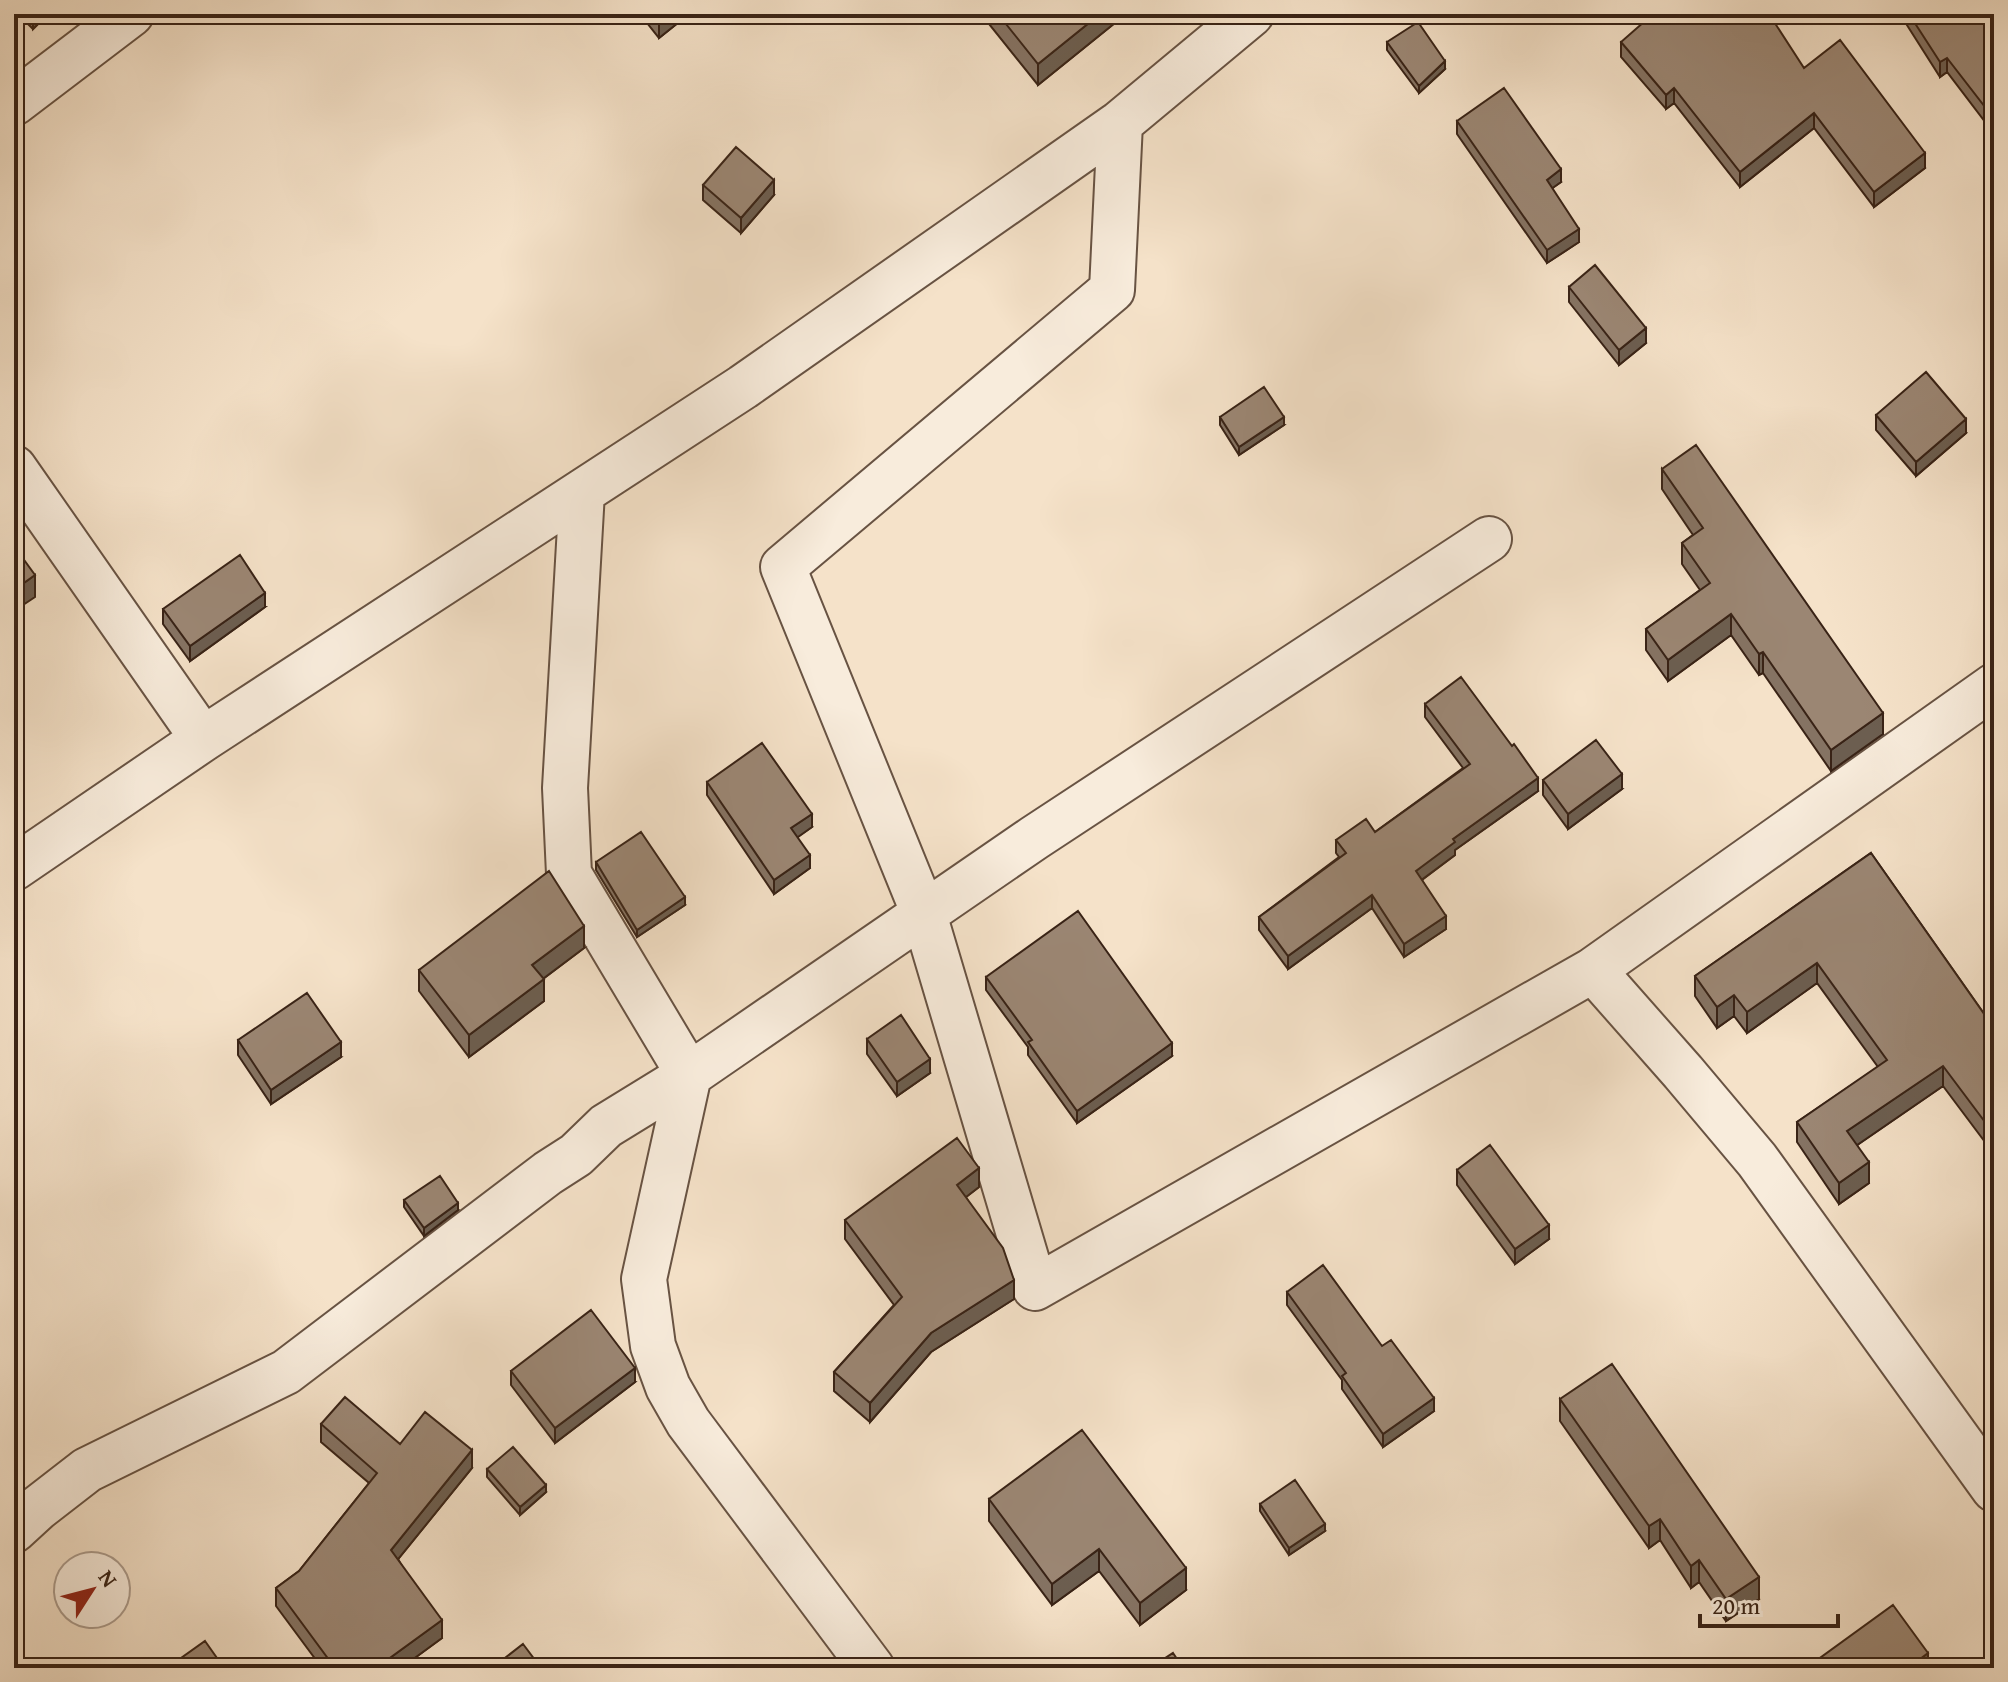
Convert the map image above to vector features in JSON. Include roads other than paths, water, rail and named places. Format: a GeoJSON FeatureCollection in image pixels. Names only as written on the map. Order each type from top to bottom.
{"type":"FeatureCollection","features":[{"type":"Feature","properties":{"kind":"street"},"geometry":{"type":"LineString","coordinates":[[14,103],[131,14]]}},
{"type":"Feature","properties":{"kind":"street"},"geometry":{"type":"LineString","coordinates":[[14,868],[203,739],[743,387],[1120,123],[1251,14]]}},
{"type":"Feature","properties":{"kind":"street"},"geometry":{"type":"LineString","coordinates":[[1120,123],[1112,290],[783,567],[924,914],[1035,1288],[1593,970],[1994,686]]}},
{"type":"Feature","properties":{"kind":"street"},"geometry":{"type":"LineString","coordinates":[[14,468],[203,739]]}},
{"type":"Feature","properties":{"kind":"street"},"geometry":{"type":"LineString","coordinates":[[582,492],[565,788],[569,874],[689,1075],[644,1279],[653,1346],[668,1387],[688,1422],[872,1668]]}},
{"type":"Feature","properties":{"kind":"street"},"geometry":{"type":"LineString","coordinates":[[14,1530],[87,1470],[286,1372],[576,1155],[606,1126],[689,1075],[1034,838],[1489,539]]}},
{"type":"Feature","properties":{"kind":"street"},"geometry":{"type":"LineString","coordinates":[[1593,970],[1757,1160],[1994,1489]]}}]}
